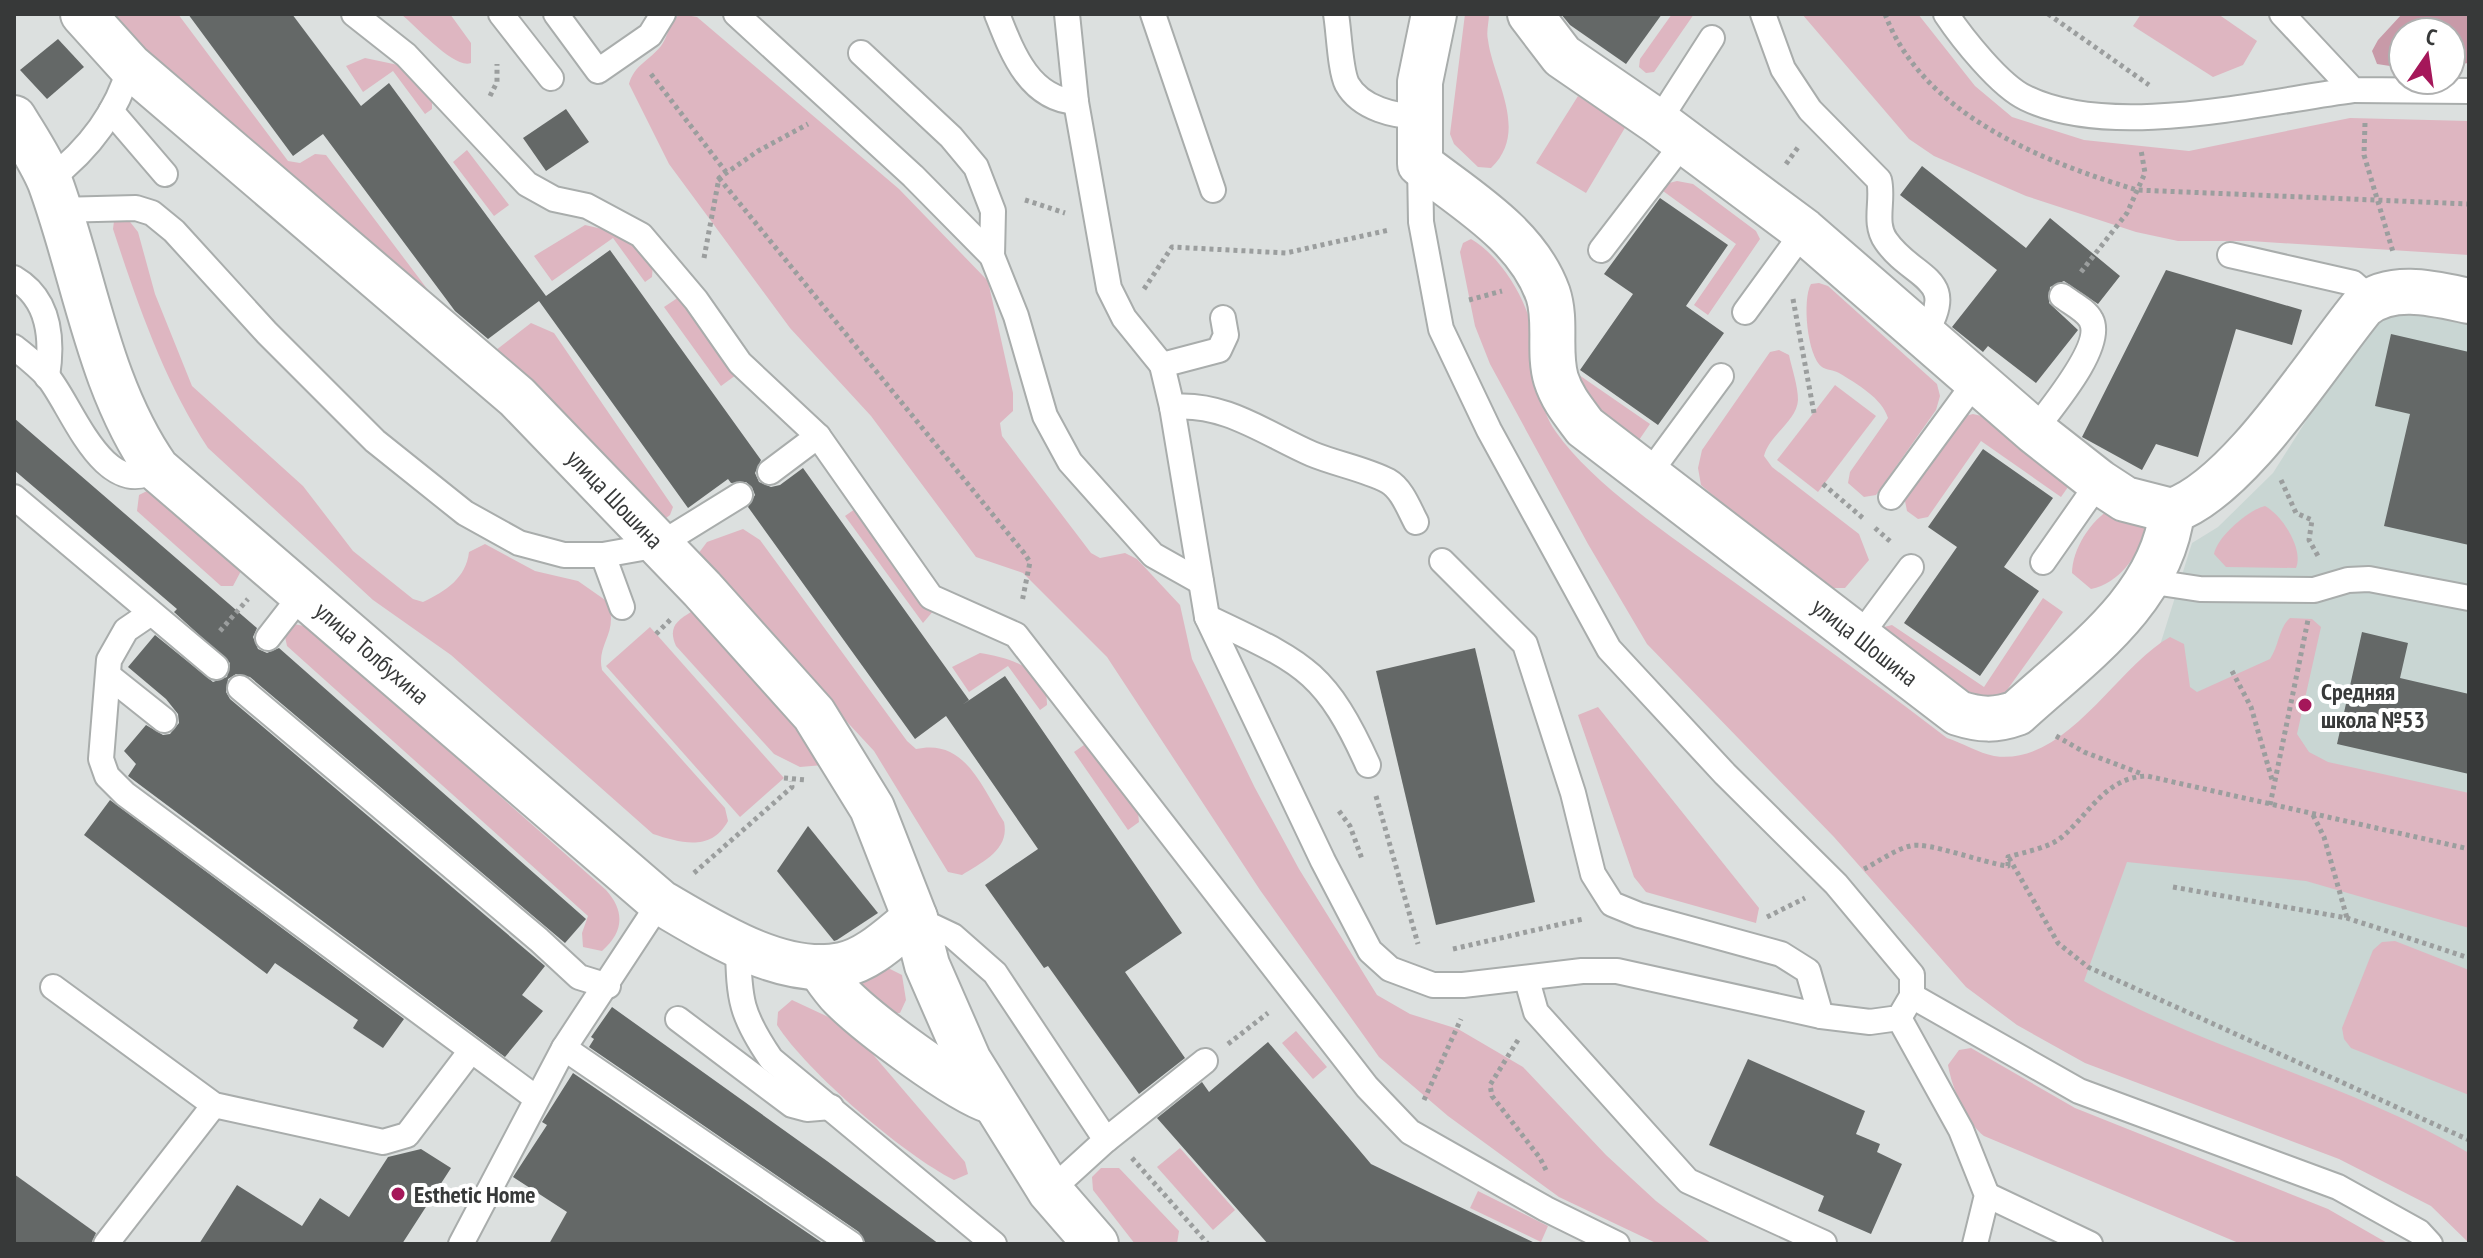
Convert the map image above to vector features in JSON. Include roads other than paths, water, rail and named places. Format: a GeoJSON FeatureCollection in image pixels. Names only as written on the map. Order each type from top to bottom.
{"type":"FeatureCollection","features":[{"type":"Feature","properties":{"kind":"street","name":"улица Шошина"},"geometry":{"type":"LineString","coordinates":[[83,14],[130,66],[517,397],[659,545],[814,714],[872,808],[915,918],[927,965],[947,1016],[991,1101],[1050,1191],[1096,1244]]}},
{"type":"Feature","properties":{"kind":"street"},"geometry":{"type":"LineString","coordinates":[[1420,164],[1420,82],[1434,14]]}},
{"type":"Feature","properties":{"kind":"street"},"geometry":{"type":"LineString","coordinates":[[1530,14],[1562,56],[1760,198],[1794,243],[1924,335],[2034,431],[2125,499],[2172,511],[2200,498],[2229,472],[2385,295],[2469,301]]}},
{"type":"Feature","properties":{"kind":"street","name":"улица Толбухина"},"geometry":{"type":"LineString","coordinates":[[14,118],[53,195],[111,379],[135,437],[157,469],[660,902],[738,947],[819,967],[856,959],[915,918]]}},
{"type":"Feature","properties":{"kind":"street","name":"улица Шошина"},"geometry":{"type":"LineString","coordinates":[[1420,164],[1521,246],[1548,295],[1553,316],[1555,377],[1565,401],[1585,427],[1958,713],[1998,720],[2017,713],[2102,636],[2147,581]]}},
{"type":"Feature","properties":{"kind":"street"},"geometry":{"type":"LineString","coordinates":[[2147,581],[2170,529],[2172,511]]}},
{"type":"Feature","properties":{"kind":"street","name":"улица Шошина"},"geometry":{"type":"LineString","coordinates":[[819,967],[841,996],[863,1015],[963,1088],[991,1101]]}},
{"type":"Feature","properties":{"kind":"lane"},"geometry":{"type":"LineString","coordinates":[[354,14],[406,55],[527,184],[554,199],[587,206],[641,235],[696,300],[740,363],[818,436],[931,597],[1016,635],[1367,1087],[1410,1132],[1546,1209],[1617,1244]]}},
{"type":"Feature","properties":{"kind":"lane"},"geometry":{"type":"LineString","coordinates":[[501,14],[551,78]]}},
{"type":"Feature","properties":{"kind":"lane"},"geometry":{"type":"LineString","coordinates":[[556,14],[598,71],[650,35],[663,14]]}},
{"type":"Feature","properties":{"kind":"lane"},"geometry":{"type":"LineString","coordinates":[[736,14],[913,176],[992,256],[1016,316],[1045,416],[1070,462],[1153,555],[1201,582]]}},
{"type":"Feature","properties":{"kind":"lane"},"geometry":{"type":"LineString","coordinates":[[997,14],[1023,72],[1059,101],[1076,102]]}},
{"type":"Feature","properties":{"kind":"lane"},"geometry":{"type":"LineString","coordinates":[[1067,14],[1076,102],[1095,224],[1109,288],[1124,318],[1162,365],[1172,407],[1207,617],[1323,861],[1370,951],[1390,969],[1412,980],[1433,985],[1477,985],[1582,971],[1617,971],[1821,1016],[1870,1022],[1899,1018]]}},
{"type":"Feature","properties":{"kind":"lane"},"geometry":{"type":"LineString","coordinates":[[1153,14],[1213,190]]}},
{"type":"Feature","properties":{"kind":"lane"},"geometry":{"type":"LineString","coordinates":[[1336,14],[1347,83],[1370,105],[1396,116],[1420,117]]}},
{"type":"Feature","properties":{"kind":"lane"},"geometry":{"type":"LineString","coordinates":[[1763,14],[1783,69],[1819,120],[1879,180],[1878,214],[1886,241],[1938,293],[1940,304],[1924,335]]}},
{"type":"Feature","properties":{"kind":"lane"},"geometry":{"type":"LineString","coordinates":[[1946,14],[1992,69],[2024,98],[2084,116],[2134,118],[2360,90],[2469,91]]}},
{"type":"Feature","properties":{"kind":"lane"},"geometry":{"type":"LineString","coordinates":[[2282,14],[2360,90]]}},
{"type":"Feature","properties":{"kind":"lane"},"geometry":{"type":"LineString","coordinates":[[1601,250],[1671,132],[1712,38]]}},
{"type":"Feature","properties":{"kind":"lane"},"geometry":{"type":"LineString","coordinates":[[861,53],[951,137],[976,167],[993,211],[992,256]]}},
{"type":"Feature","properties":{"kind":"lane"},"geometry":{"type":"LineString","coordinates":[[130,66],[111,111],[53,195],[152,213],[174,231],[267,333],[375,441],[465,513],[519,543],[564,555],[603,555],[659,545],[740,495]]}},
{"type":"Feature","properties":{"kind":"lane"},"geometry":{"type":"LineString","coordinates":[[111,111],[165,174]]}},
{"type":"Feature","properties":{"kind":"lane"},"geometry":{"type":"LineString","coordinates":[[1420,164],[1421,222],[1441,329],[1489,430],[1609,649],[1725,774],[1845,879],[1912,975],[1912,996],[1899,1018]]}},
{"type":"Feature","properties":{"kind":"lane"},"geometry":{"type":"LineString","coordinates":[[1745,312],[1794,243]]}},
{"type":"Feature","properties":{"kind":"lane"},"geometry":{"type":"LineString","coordinates":[[2230,255],[2353,283],[2385,295]]}},
{"type":"Feature","properties":{"kind":"lane"},"geometry":{"type":"LineString","coordinates":[[14,278],[28,287],[46,319],[51,348],[47,377]]}},
{"type":"Feature","properties":{"kind":"lane"},"geometry":{"type":"LineString","coordinates":[[2034,431],[2090,351],[2095,333],[2085,313],[2062,296]]}},
{"type":"Feature","properties":{"kind":"lane"},"geometry":{"type":"LineString","coordinates":[[1162,365],[1219,350],[1226,335],[1223,318]]}},
{"type":"Feature","properties":{"kind":"lane"},"geometry":{"type":"LineString","coordinates":[[14,347],[47,377],[95,455],[127,472],[148,474],[157,469]]}},
{"type":"Feature","properties":{"kind":"lane"},"geometry":{"type":"LineString","coordinates":[[1648,475],[1721,376]]}},
{"type":"Feature","properties":{"kind":"lane"},"geometry":{"type":"LineString","coordinates":[[1891,497],[1976,381]]}},
{"type":"Feature","properties":{"kind":"lane"},"geometry":{"type":"LineString","coordinates":[[1172,407],[1187,405],[1226,412],[1314,454],[1388,481],[1401,494],[1416,522]]}},
{"type":"Feature","properties":{"kind":"lane"},"geometry":{"type":"LineString","coordinates":[[770,472],[818,436]]}},
{"type":"Feature","properties":{"kind":"lane"},"geometry":{"type":"LineString","coordinates":[[2043,562],[2099,482]]}},
{"type":"Feature","properties":{"kind":"lane"},"geometry":{"type":"LineString","coordinates":[[14,497],[216,667]]}},
{"type":"Feature","properties":{"kind":"lane"},"geometry":{"type":"LineString","coordinates":[[603,555],[622,607]]}},
{"type":"Feature","properties":{"kind":"lane"},"geometry":{"type":"LineString","coordinates":[[1442,561],[1525,644],[1573,793],[1593,874],[1612,904],[1639,915],[1781,954],[1808,971],[1821,1016]]}},
{"type":"Feature","properties":{"kind":"lane"},"geometry":{"type":"LineString","coordinates":[[1859,637],[1911,567]]}},
{"type":"Feature","properties":{"kind":"lane"},"geometry":{"type":"LineString","coordinates":[[2147,581],[2200,589],[2314,590],[2348,580],[2369,579],[2469,598]]}},
{"type":"Feature","properties":{"kind":"lane"},"geometry":{"type":"LineString","coordinates":[[268,638],[303,593]]}},
{"type":"Feature","properties":{"kind":"lane"},"geometry":{"type":"LineString","coordinates":[[151,613],[126,630],[109,660],[101,759],[107,776],[125,794],[536,1098]]}},
{"type":"Feature","properties":{"kind":"lane"},"geometry":{"type":"LineString","coordinates":[[1207,617],[1300,663],[1323,684],[1347,718],[1368,765]]}},
{"type":"Feature","properties":{"kind":"lane"},"geometry":{"type":"LineString","coordinates":[[110,677],[164,720]]}},
{"type":"Feature","properties":{"kind":"lane"},"geometry":{"type":"LineString","coordinates":[[240,688],[579,977],[608,986]]}},
{"type":"Feature","properties":{"kind":"lane"},"geometry":{"type":"LineString","coordinates":[[461,1244],[564,1048],[608,986],[660,902]]}},
{"type":"Feature","properties":{"kind":"lane"},"geometry":{"type":"LineString","coordinates":[[915,918],[953,936],[995,973],[1109,1138]]}},
{"type":"Feature","properties":{"kind":"lane"},"geometry":{"type":"LineString","coordinates":[[738,947],[739,996],[747,1025],[771,1059],[994,1244]]}},
{"type":"Feature","properties":{"kind":"lane"},"geometry":{"type":"LineString","coordinates":[[1527,980],[1536,1012],[1688,1181],[1824,1243]]}},
{"type":"Feature","properties":{"kind":"lane"},"geometry":{"type":"LineString","coordinates":[[53,987],[214,1105],[383,1142],[407,1135],[470,1052]]}},
{"type":"Feature","properties":{"kind":"lane"},"geometry":{"type":"LineString","coordinates":[[1912,996],[2079,1091],[2338,1187],[2419,1232],[2430,1244]]}},
{"type":"Feature","properties":{"kind":"lane"},"geometry":{"type":"LineString","coordinates":[[1899,1018],[1961,1130],[1987,1195],[1975,1244]]}},
{"type":"Feature","properties":{"kind":"lane"},"geometry":{"type":"LineString","coordinates":[[678,1019],[792,1105],[807,1109],[831,1107]]}},
{"type":"Feature","properties":{"kind":"lane"},"geometry":{"type":"LineString","coordinates":[[564,1048],[851,1244]]}},
{"type":"Feature","properties":{"kind":"lane"},"geometry":{"type":"LineString","coordinates":[[1050,1191],[1109,1138],[1205,1061]]}},
{"type":"Feature","properties":{"kind":"lane"},"geometry":{"type":"LineString","coordinates":[[106,1244],[214,1105]]}},
{"type":"Feature","properties":{"kind":"lane"},"geometry":{"type":"LineString","coordinates":[[1987,1195],[2090,1244]]}},
{"type":"Feature","properties":{"kind":"place","name":"Средняя школа №53"},"geometry":{"type":"Point","coordinates":[2305,705]}},
{"type":"Feature","properties":{"kind":"place","name":"Esthetic Home"},"geometry":{"type":"Point","coordinates":[398,1194]}}]}
